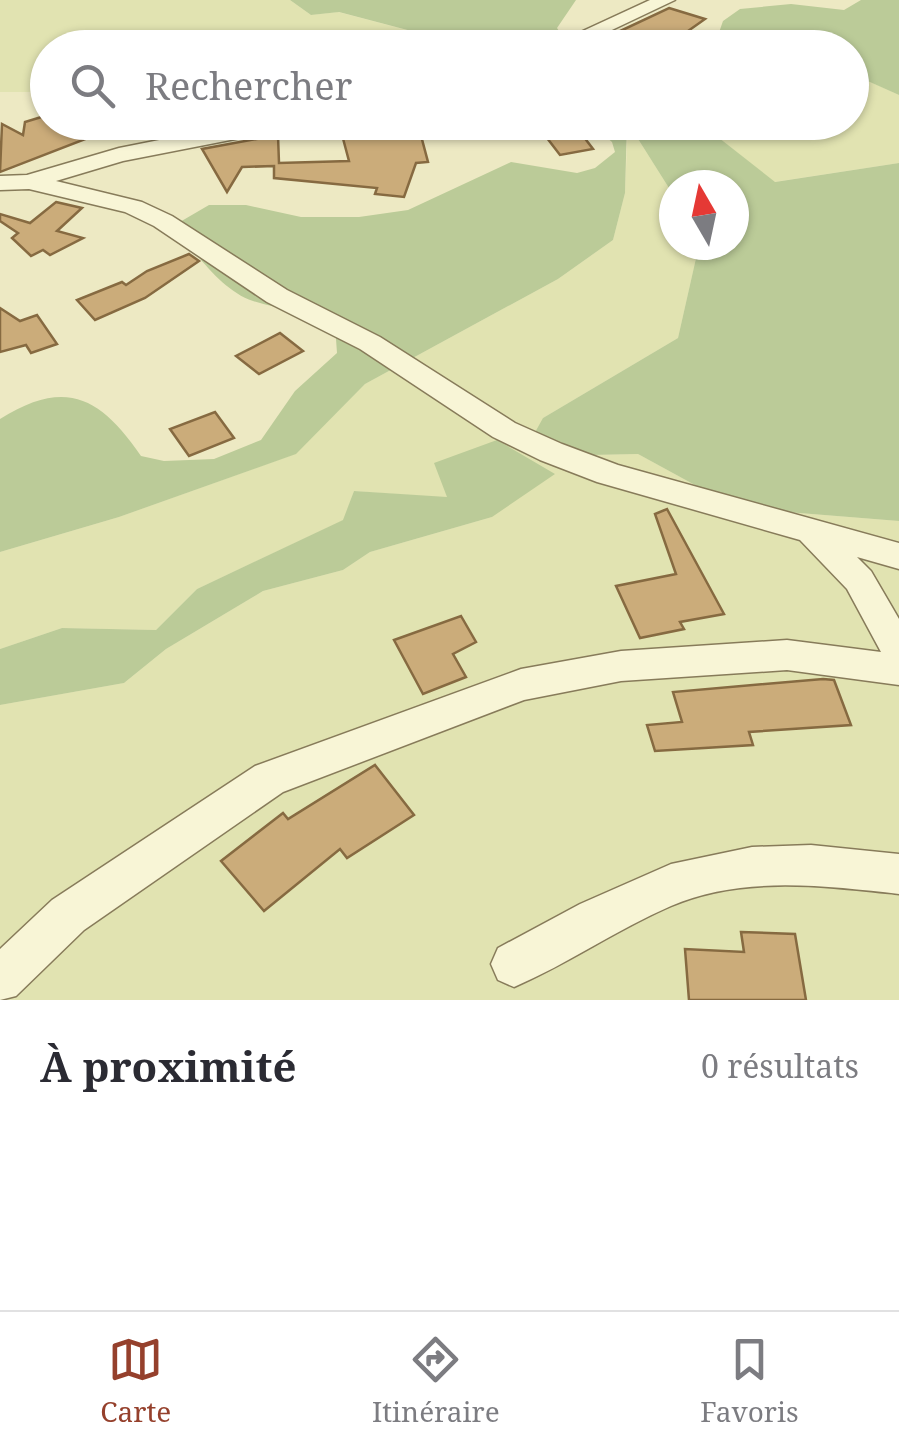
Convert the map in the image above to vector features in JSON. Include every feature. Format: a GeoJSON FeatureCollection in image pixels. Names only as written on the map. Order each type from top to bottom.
{"type":"FeatureCollection","features":[{"type":"Feature","properties":{"kind":"street"},"geometry":{"type":"LineString","coordinates":[[597,30],[666,0]]}},
{"type":"Feature","properties":{"kind":"street"},"geometry":{"type":"LineString","coordinates":[[0,183],[29,182],[119,155],[196,140]]}},
{"type":"Feature","properties":{"kind":"street"},"geometry":{"type":"LineString","coordinates":[[29,182],[133,207],[163,221],[277,296],[370,343],[504,430],[551,452],[608,474],[899,556]]}},
{"type":"Feature","properties":{"kind":"street"},"geometry":{"type":"LineString","coordinates":[[814,535],[859,580],[899,652]]}},
{"type":"Feature","properties":{"kind":"street"},"geometry":{"type":"LineString","coordinates":[[0,980],[68,915],[269,779],[520,685],[621,666],[787,654],[899,670]]}},
{"type":"Feature","properties":{"kind":"street"},"geometry":{"type":"LineString","coordinates":[[514,964],[671,884],[772,866],[811,865],[899,874]]}},
{"type":"Feature","properties":{"kind":"green space"},"geometry":{"type":"Polygon","coordinates":[[[0,0],[290,0],[311,15],[338,12],[407,30],[30,30],[30,92],[0,92],[0,0]]]}},
{"type":"Feature","properties":{"kind":"green space"},"geometry":{"type":"Polygon","coordinates":[[[290,0],[576,0],[558,30],[407,30],[339,12],[311,15],[290,0]]]}},
{"type":"Feature","properties":{"kind":"green space"},"geometry":{"type":"Polygon","coordinates":[[[861,0],[899,0],[899,95],[869,82],[869,30],[720,30],[723,21],[740,9],[791,4],[844,10],[861,0]]]}},
{"type":"Feature","properties":{"kind":"green space"},"geometry":{"type":"Polygon","coordinates":[[[869,81],[899,95],[899,163],[774,182],[721,140],[869,140],[869,81]]]}},
{"type":"Feature","properties":{"kind":"green space"},"geometry":{"type":"Polygon","coordinates":[[[610,140],[627,140],[625,193],[613,240],[558,279],[365,384],[296,454],[119,517],[0,552],[0,419],[44,399],[80,400],[111,420],[141,456],[164,461],[214,459],[261,440],[295,391],[337,353],[335,325],[241,296],[209,269],[173,226],[209,205],[246,205],[301,217],[359,217],[408,210],[511,162],[577,173],[595,168],[615,152],[610,140]]]}},
{"type":"Feature","properties":{"kind":"green space"},"geometry":{"type":"Polygon","coordinates":[[[627,140],[639,140],[659,172],[659,260],[696,260],[678,338],[543,418],[590,455],[638,454],[737,508],[899,521],[899,1000],[0,1000],[0,705],[124,683],[166,649],[263,591],[343,570],[370,552],[492,517],[448,498],[354,491],[344,520],[197,589],[156,630],[62,628],[0,649],[0,552],[119,517],[295,454],[365,384],[558,279],[613,240],[625,193],[627,140]]]}},
{"type":"Feature","properties":{"kind":"green space"},"geometry":{"type":"Polygon","coordinates":[[[639,140],[722,140],[775,182],[899,163],[899,521],[737,508],[638,454],[591,455],[533,436],[543,418],[678,338],[696,260],[749,260],[749,170],[659,172],[639,140]]]}},
{"type":"Feature","properties":{"kind":"green space"},"geometry":{"type":"Polygon","coordinates":[[[497,440],[555,474],[492,517],[370,552],[343,570],[263,591],[166,649],[124,683],[0,705],[0,649],[62,628],[156,630],[197,589],[343,520],[354,491],[447,497],[434,463],[497,440]]]}},
{"type":"Feature","properties":{"kind":"building"},"geometry":{"type":"Polygon","coordinates":[[[669,8],[705,19],[689,30],[622,30],[669,8]]]}},
{"type":"Feature","properties":{"kind":"building"},"geometry":{"type":"Polygon","coordinates":[[[30,120],[30,140],[83,140],[0,172],[2,124],[23,135],[25,122],[30,120]]]}},
{"type":"Feature","properties":{"kind":"building"},"geometry":{"type":"Polygon","coordinates":[[[251,140],[278,140],[279,163],[349,161],[343,140],[422,140],[428,162],[416,163],[404,197],[375,194],[377,188],[274,178],[274,166],[242,167],[227,192],[202,149],[251,140]]]}},
{"type":"Feature","properties":{"kind":"building"},"geometry":{"type":"Polygon","coordinates":[[[549,140],[586,140],[593,149],[560,155],[549,140]]]}},
{"type":"Feature","properties":{"kind":"building"},"geometry":{"type":"Polygon","coordinates":[[[56,202],[82,208],[57,231],[83,238],[50,255],[43,250],[31,256],[12,238],[18,233],[0,221],[0,214],[30,223],[56,202]]]}},
{"type":"Feature","properties":{"kind":"building"},"geometry":{"type":"Polygon","coordinates":[[[189,254],[199,261],[145,298],[95,320],[77,300],[122,282],[126,285],[147,271],[189,254]]]}},
{"type":"Feature","properties":{"kind":"building"},"geometry":{"type":"Polygon","coordinates":[[[0,308],[20,321],[37,315],[57,344],[31,353],[26,345],[0,352],[0,308]]]}},
{"type":"Feature","properties":{"kind":"building"},"geometry":{"type":"Polygon","coordinates":[[[280,333],[303,351],[259,374],[236,356],[280,333]]]}},
{"type":"Feature","properties":{"kind":"building"},"geometry":{"type":"Polygon","coordinates":[[[215,412],[234,438],[189,456],[170,429],[215,412]]]}},
{"type":"Feature","properties":{"kind":"building"},"geometry":{"type":"Polygon","coordinates":[[[667,509],[724,614],[680,622],[684,629],[640,638],[616,586],[676,574],[655,514],[667,509]]]}},
{"type":"Feature","properties":{"kind":"building"},"geometry":{"type":"Polygon","coordinates":[[[461,616],[476,642],[453,654],[466,677],[423,694],[394,640],[461,616]]]}},
{"type":"Feature","properties":{"kind":"building"},"geometry":{"type":"Polygon","coordinates":[[[834,680],[851,725],[749,732],[753,745],[655,751],[647,725],[682,722],[673,692],[834,680]]]}},
{"type":"Feature","properties":{"kind":"building"},"geometry":{"type":"Polygon","coordinates":[[[375,765],[414,815],[347,858],[340,849],[264,911],[221,861],[283,813],[288,819],[375,765]]]}},
{"type":"Feature","properties":{"kind":"building"},"geometry":{"type":"Polygon","coordinates":[[[741,932],[795,934],[806,1000],[689,1000],[685,949],[744,952],[741,932]]]}}]}
